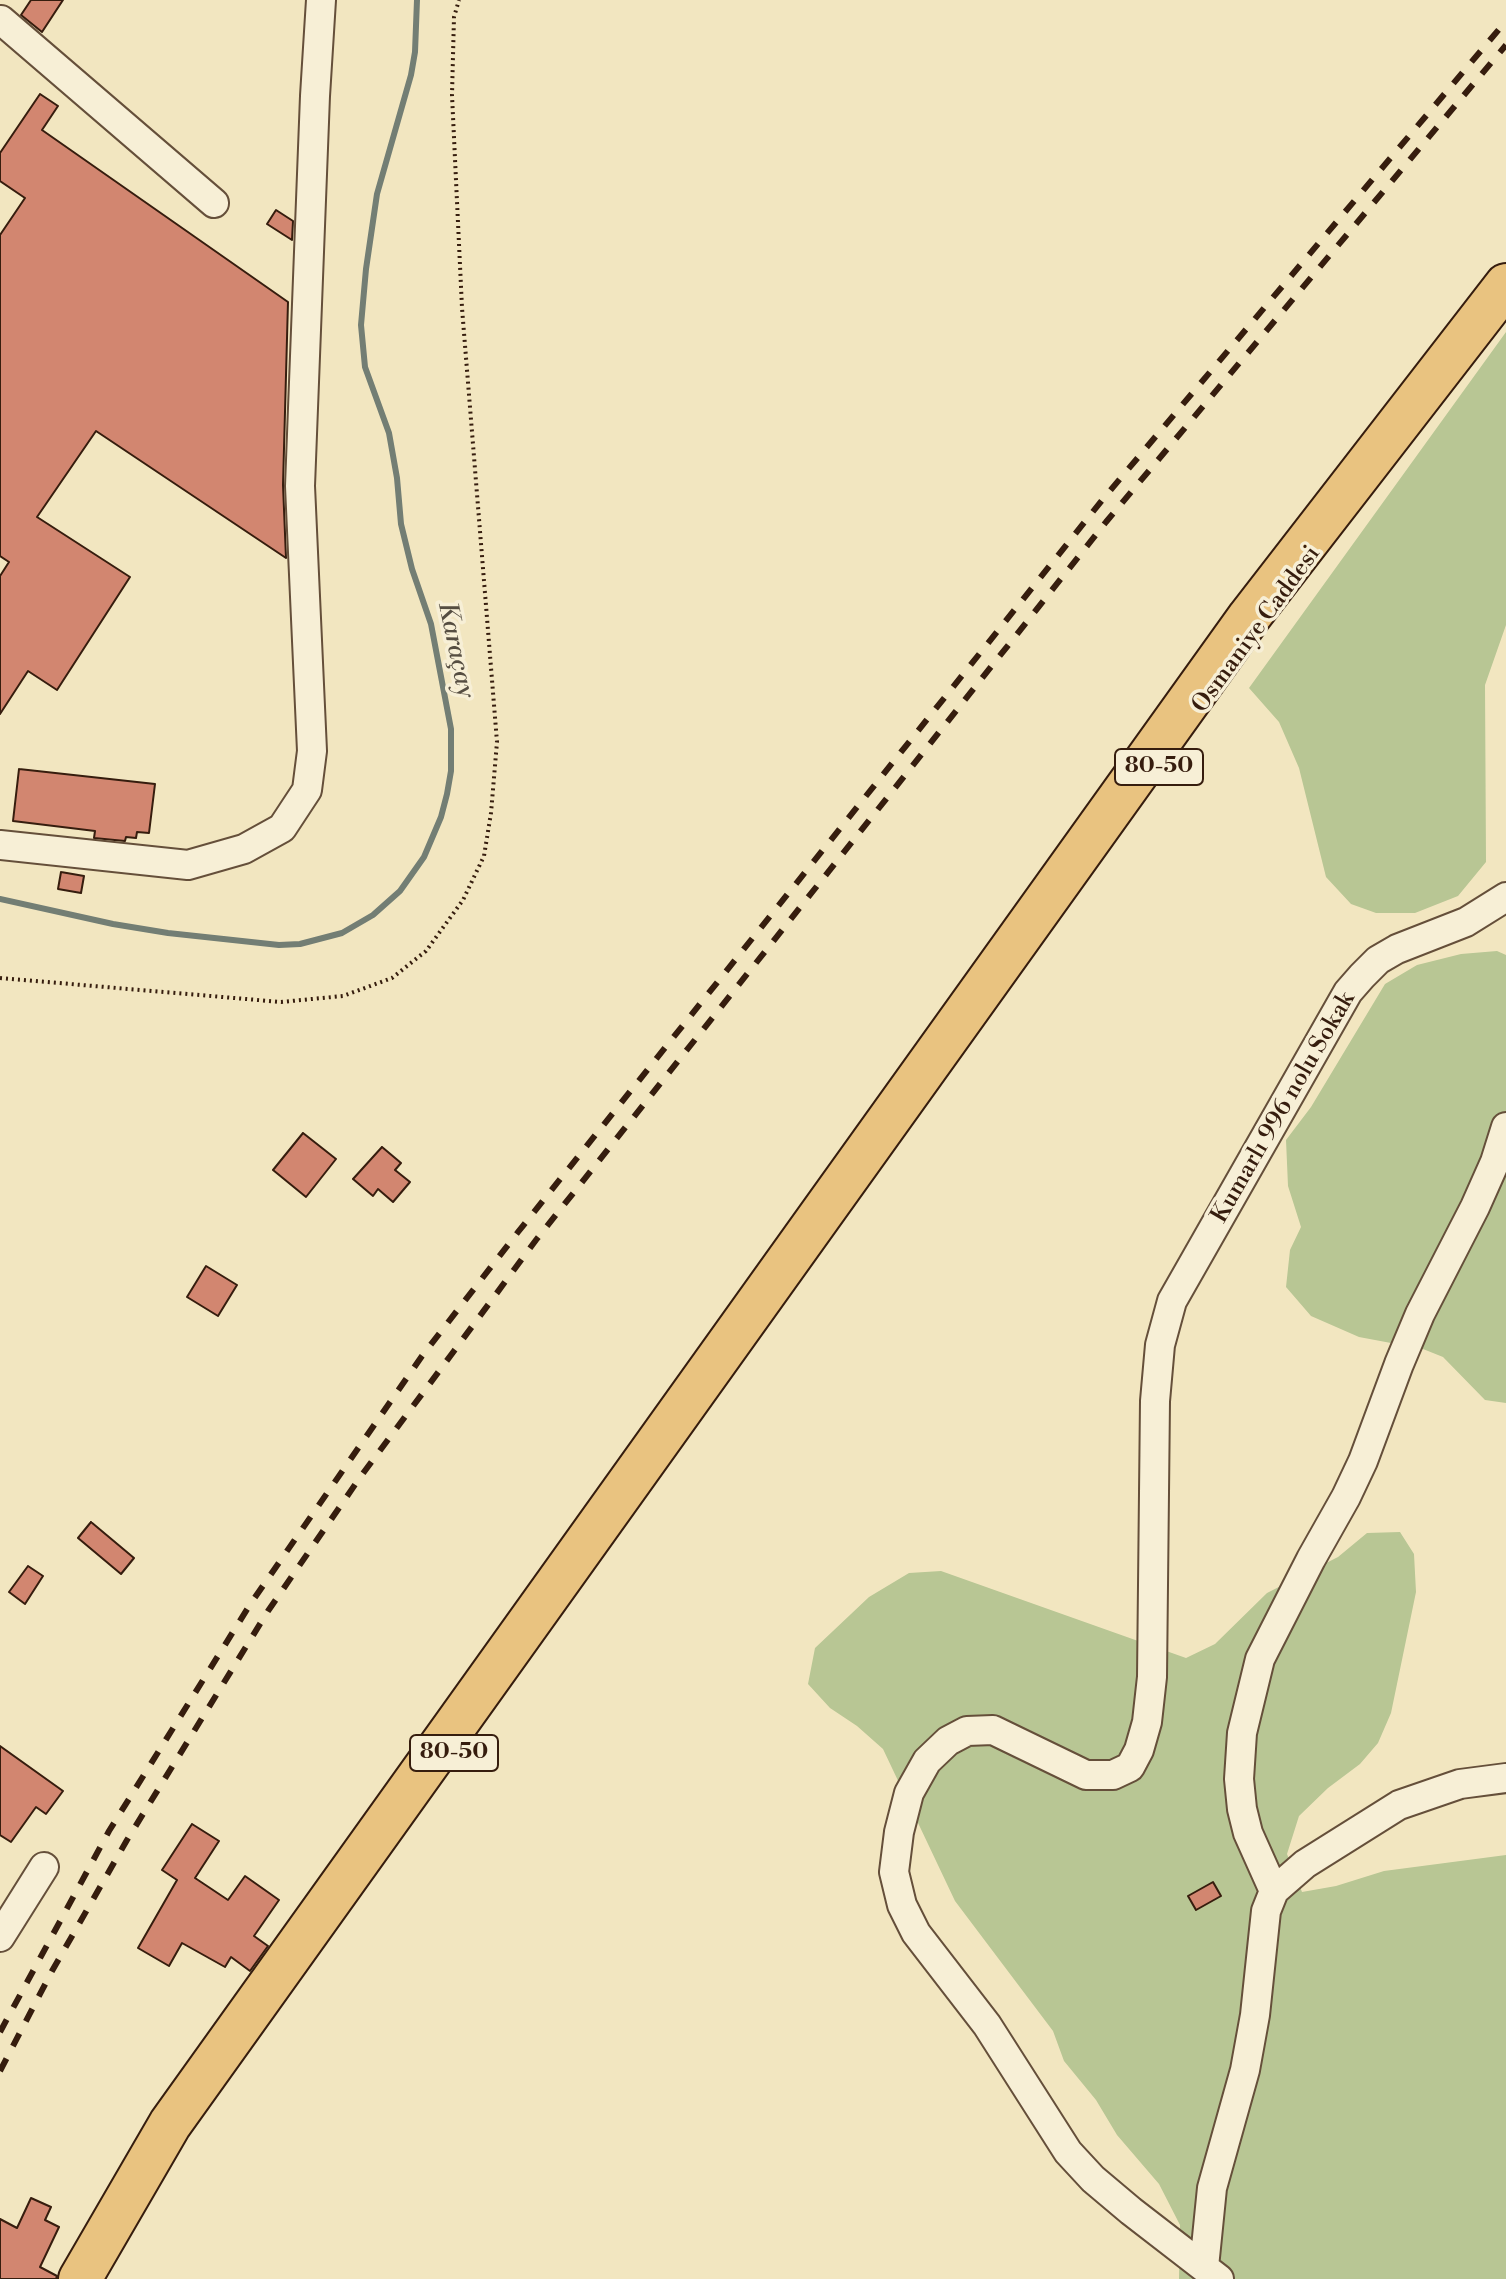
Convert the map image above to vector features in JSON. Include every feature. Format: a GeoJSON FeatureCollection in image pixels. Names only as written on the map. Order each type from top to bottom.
{"type":"FeatureCollection","features":[{"type":"Feature","properties":{"kind":"highway"},"geometry":{"type":"LineString","coordinates":[[80,2279],[170,2124],[1249,617],[1506,285]]}},
{"type":"Feature","properties":{"kind":"highway","name":"Osmaniye Caddesi"},"geometry":{"type":"LineString","coordinates":[[102,2279],[180,2138],[427,1790],[826,1240],[1265,615],[1373,470],[1506,303]]}},
{"type":"Feature","properties":{"kind":"street"},"geometry":{"type":"LineString","coordinates":[[12,0],[0,21],[214,203]]}},
{"type":"Feature","properties":{"kind":"street"},"geometry":{"type":"LineString","coordinates":[[0,845],[188,865],[244,849],[282,828],[307,790],[312,751],[300,486],[321,0]]}},
{"type":"Feature","properties":{"kind":"street","name":"Kumarlı 996 nolu Sokak"},"geometry":{"type":"LineString","coordinates":[[1212,2273],[1131,2211],[1093,2179],[1068,2152],[987,2025],[916,1933],[902,1905],[894,1872],[899,1832],[909,1793],[927,1761],[948,1741],[967,1731],[993,1730],[1086,1775],[1113,1775],[1130,1767],[1139,1750],[1147,1722],[1152,1677],[1155,1401],[1160,1345],[1172,1301],[1348,992],[1378,960],[1397,949],[1466,922],[1506,897]]}},
{"type":"Feature","properties":{"kind":"street"},"geometry":{"type":"LineString","coordinates":[[1274,1891],[1248,1833],[1239,1779],[1242,1733],[1260,1659],[1363,1461],[1420,1314],[1475,1207],[1506,1127]]}},
{"type":"Feature","properties":{"kind":"street"},"geometry":{"type":"LineString","coordinates":[[1212,2273],[1212,2188],[1245,2070],[1255,2015],[1266,1911],[1274,1891],[1305,1864],[1399,1805],[1460,1784],[1506,1778]]}},
{"type":"Feature","properties":{"kind":"street"},"geometry":{"type":"LineString","coordinates":[[0,1937],[44,1867]]}},
{"type":"Feature","properties":{"kind":"path"},"geometry":{"type":"LineString","coordinates":[[0,978],[281,1002],[343,996],[392,978],[426,951],[463,900],[484,856],[497,742],[461,292],[452,95],[454,17],[459,0]]}},
{"type":"Feature","properties":{"kind":"green space"},"geometry":{"type":"Polygon","coordinates":[[[1506,332],[1506,625],[1485,685],[1486,862],[1458,896],[1415,913],[1376,913],[1351,904],[1326,877],[1299,768],[1279,722],[1249,688],[1506,332]]]}},
{"type":"Feature","properties":{"kind":"green space"},"geometry":{"type":"Polygon","coordinates":[[[1497,951],[1506,955],[1506,1403],[1485,1400],[1443,1357],[1423,1349],[1359,1337],[1311,1316],[1286,1287],[1290,1250],[1301,1227],[1288,1186],[1286,1140],[1311,1107],[1385,984],[1417,965],[1461,954],[1497,951]]]}},
{"type":"Feature","properties":{"kind":"green space"},"geometry":{"type":"Polygon","coordinates":[[[1400,1532],[1414,1554],[1416,1592],[1391,1713],[1378,1743],[1360,1764],[1328,1788],[1299,1816],[1287,1854],[1302,1892],[1336,1886],[1384,1871],[1506,1855],[1506,2279],[1179,2279],[1180,2225],[1159,2184],[1117,2135],[1096,2100],[1064,2061],[1053,2031],[955,1901],[883,1749],[830,1708],[808,1684],[815,1648],[869,1597],[909,1573],[941,1571],[1186,1658],[1215,1644],[1267,1593],[1338,1557],[1367,1533],[1400,1532]]]}},
{"type":"Feature","properties":{"kind":"building"},"geometry":{"type":"Polygon","coordinates":[[[31,0],[63,0],[42,32],[21,15],[31,0]]]}},
{"type":"Feature","properties":{"kind":"building"},"geometry":{"type":"Polygon","coordinates":[[[40,94],[58,106],[42,130],[288,302],[283,485],[286,558],[96,431],[37,517],[130,577],[57,690],[28,671],[0,714],[0,576],[9,562],[0,556],[0,235],[25,198],[0,181],[0,153],[40,94]]]}},
{"type":"Feature","properties":{"kind":"building"},"geometry":{"type":"Polygon","coordinates":[[[276,210],[293,221],[292,240],[267,224],[276,210]]]}},
{"type":"Feature","properties":{"kind":"building"},"geometry":{"type":"Polygon","coordinates":[[[19,769],[155,784],[149,833],[137,832],[136,838],[126,837],[125,841],[94,838],[95,831],[13,821],[19,769]]]}},
{"type":"Feature","properties":{"kind":"building"},"geometry":{"type":"Polygon","coordinates":[[[61,872],[84,876],[81,893],[58,889],[61,872]]]}},
{"type":"Feature","properties":{"kind":"building"},"geometry":{"type":"Polygon","coordinates":[[[303,1133],[336,1159],[306,1197],[273,1170],[303,1133]]]}},
{"type":"Feature","properties":{"kind":"building"},"geometry":{"type":"Polygon","coordinates":[[[382,1147],[401,1163],[395,1170],[410,1182],[393,1202],[378,1189],[373,1196],[353,1179],[382,1147]]]}},
{"type":"Feature","properties":{"kind":"building"},"geometry":{"type":"Polygon","coordinates":[[[206,1266],[237,1285],[218,1316],[187,1297],[206,1266]]]}},
{"type":"Feature","properties":{"kind":"building"},"geometry":{"type":"Polygon","coordinates":[[[91,1522],[134,1558],[121,1574],[78,1538],[91,1522]]]}},
{"type":"Feature","properties":{"kind":"building"},"geometry":{"type":"Polygon","coordinates":[[[28,1566],[43,1576],[25,1604],[9,1592],[28,1566]]]}},
{"type":"Feature","properties":{"kind":"building"},"geometry":{"type":"Polygon","coordinates":[[[0,1746],[63,1791],[46,1814],[36,1807],[11,1842],[0,1835],[0,1746]]]}},
{"type":"Feature","properties":{"kind":"building"},"geometry":{"type":"Polygon","coordinates":[[[192,1824],[219,1841],[195,1878],[228,1900],[245,1876],[279,1900],[254,1936],[268,1946],[250,1971],[231,1957],[225,1967],[182,1943],[169,1966],[138,1948],[177,1880],[162,1870],[192,1824]]]}},
{"type":"Feature","properties":{"kind":"building"},"geometry":{"type":"Polygon","coordinates":[[[1213,1882],[1221,1896],[1196,1910],[1188,1896],[1213,1882]]]}},
{"type":"Feature","properties":{"kind":"building"},"geometry":{"type":"Polygon","coordinates":[[[31,2198],[51,2207],[45,2220],[59,2227],[40,2267],[57,2276],[56,2279],[0,2279],[0,2219],[17,2228],[31,2198]]]}},
{"type":"Feature","properties":{"kind":"waterway","name":"Karaçay"},"geometry":{"type":"LineString","coordinates":[[0,899],[168,933],[279,945],[300,944],[342,933],[373,915],[400,891],[424,857],[447,794],[451,771],[451,729],[431,624],[401,524],[389,433],[365,367],[361,325],[377,194],[415,52],[417,0]]}},
{"type":"Feature","properties":{"kind":"railway"},"geometry":{"type":"LineString","coordinates":[[0,2032],[109,1831],[251,1603],[422,1356],[1103,499],[1506,21]]}},
{"type":"Feature","properties":{"kind":"railway"},"geometry":{"type":"LineString","coordinates":[[0,2071],[52,1971],[127,1840],[268,1611],[361,1476],[536,1240],[1106,522],[1506,45]]}}]}
